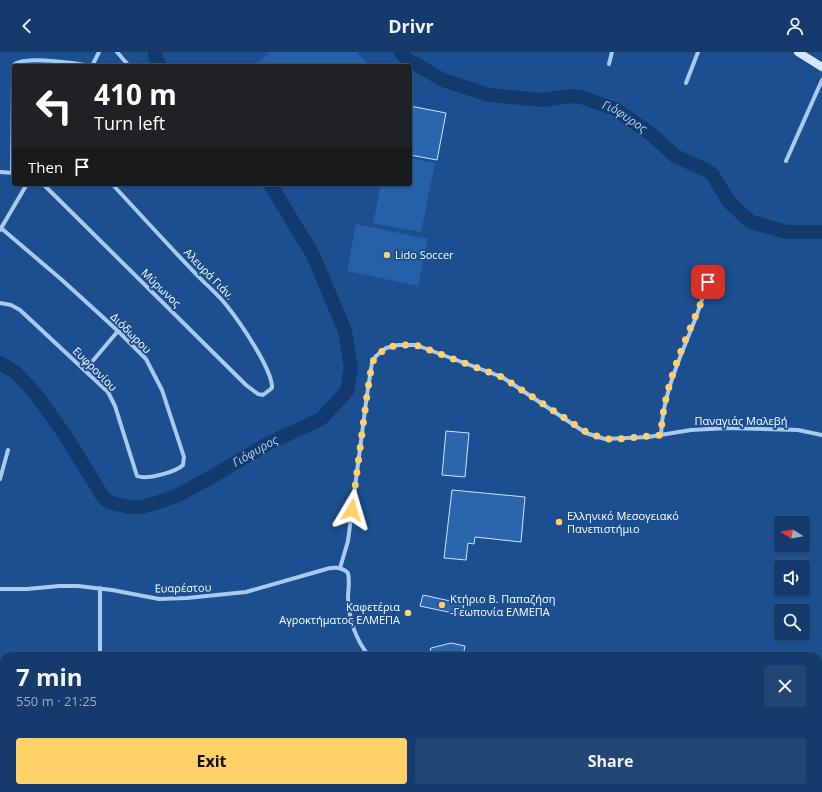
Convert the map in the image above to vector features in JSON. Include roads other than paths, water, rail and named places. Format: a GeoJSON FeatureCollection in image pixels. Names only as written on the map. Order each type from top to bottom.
{"type":"FeatureCollection","features":[{"type":"Feature","properties":{"kind":"street"},"geometry":{"type":"LineString","coordinates":[[92,64],[99,52]]}},
{"type":"Feature","properties":{"kind":"street"},"geometry":{"type":"LineString","coordinates":[[117,52],[127,64]]}},
{"type":"Feature","properties":{"kind":"street"},"geometry":{"type":"LineString","coordinates":[[609,64],[612,52]]}},
{"type":"Feature","properties":{"kind":"street"},"geometry":{"type":"LineString","coordinates":[[686,83],[698,52]]}},
{"type":"Feature","properties":{"kind":"street"},"geometry":{"type":"LineString","coordinates":[[798,52],[822,67]]}},
{"type":"Feature","properties":{"kind":"street"},"geometry":{"type":"LineString","coordinates":[[15,64],[21,62],[53,61],[82,64]]}},
{"type":"Feature","properties":{"kind":"street"},"geometry":{"type":"LineString","coordinates":[[786,161],[822,80]]}},
{"type":"Feature","properties":{"kind":"street"},"geometry":{"type":"LineString","coordinates":[[0,172],[12,173]]}},
{"type":"Feature","properties":{"kind":"street"},"geometry":{"type":"LineString","coordinates":[[1,229],[26,186]]}},
{"type":"Feature","properties":{"kind":"street","name":"Μύρωνος"},"geometry":{"type":"LineString","coordinates":[[45,186],[251,390],[261,395],[270,390]]}},
{"type":"Feature","properties":{"kind":"street","name":"Αλευρά Γιάν."},"geometry":{"type":"LineString","coordinates":[[114,186],[195,274],[226,305],[252,342],[270,375],[272,386],[270,390]]}},
{"type":"Feature","properties":{"kind":"street","name":"Διόδωρου"},"geometry":{"type":"LineString","coordinates":[[1,229],[62,280],[118,331],[146,359],[155,374],[162,390],[185,459],[183,465],[178,468],[151,477],[138,477]]}},
{"type":"Feature","properties":{"kind":"street"},"geometry":{"type":"LineString","coordinates":[[661,435],[661,421],[668,390],[680,355],[706,291],[709,272]]}},
{"type":"Feature","properties":{"kind":"street","name":"Ευφρονίου"},"geometry":{"type":"LineString","coordinates":[[0,304],[9,304],[17,307],[110,395],[115,406],[135,475],[138,477]]}},
{"type":"Feature","properties":{"kind":"street"},"geometry":{"type":"LineString","coordinates":[[85,370],[118,331]]}},
{"type":"Feature","properties":{"kind":"street","name":"Παναγιάς Μαλεβή"},"geometry":{"type":"LineString","coordinates":[[340,568],[348,541],[372,363],[376,356],[386,348],[398,345],[416,345],[502,377],[586,432],[605,439],[661,435],[691,430],[728,428],[798,430],[822,435]]}},
{"type":"Feature","properties":{"kind":"street"},"geometry":{"type":"LineString","coordinates":[[0,479],[8,450]]}},
{"type":"Feature","properties":{"kind":"street"},"geometry":{"type":"LineString","coordinates":[[340,568],[348,573],[349,606],[354,628],[360,644],[366,652]]}},
{"type":"Feature","properties":{"kind":"street","name":"Ευαρέστου"},"geometry":{"type":"LineString","coordinates":[[0,589],[71,586],[100,588],[159,599],[176,599],[246,592],[323,570],[340,568]]}},
{"type":"Feature","properties":{"kind":"street"},"geometry":{"type":"LineString","coordinates":[[100,588],[100,652]]}},
{"type":"Feature","properties":{"kind":"waterway","name":"Γιόφυρος"},"geometry":{"type":"LineString","coordinates":[[155,52],[155,56],[159,64]]}},
{"type":"Feature","properties":{"kind":"waterway","name":"Γιόφυρος"},"geometry":{"type":"LineString","coordinates":[[401,52],[405,58],[443,80],[489,95],[542,100],[571,96],[581,97],[615,109],[650,133],[675,156],[712,174],[730,203],[751,222],[787,232],[822,232]]}},
{"type":"Feature","properties":{"kind":"waterway","name":"Γιόφυρος"},"geometry":{"type":"LineString","coordinates":[[0,363],[15,372],[35,393],[65,435],[103,497],[115,504],[129,507],[141,507],[176,496],[269,443],[321,419],[347,391],[351,368],[345,331],[313,255],[271,186]]}},
{"type":"Feature","properties":{"kind":"place","name":"Lido Soccer"},"geometry":{"type":"Point","coordinates":[387,255]}},
{"type":"Feature","properties":{"kind":"place","name":"Ελληνικό Μεσογειακό Πανεπιστήμιο"},"geometry":{"type":"Point","coordinates":[559,522]}},
{"type":"Feature","properties":{"kind":"place","name":"Κτήριο Β. Παπαζήση -Γεωπονία ΕΛΜΕΠΑ"},"geometry":{"type":"Point","coordinates":[442,605]}},
{"type":"Feature","properties":{"kind":"place","name":"Καφετέρια Αγροκτήματος ΕΛΜΕΠΑ"},"geometry":{"type":"Point","coordinates":[408,613]}}]}
